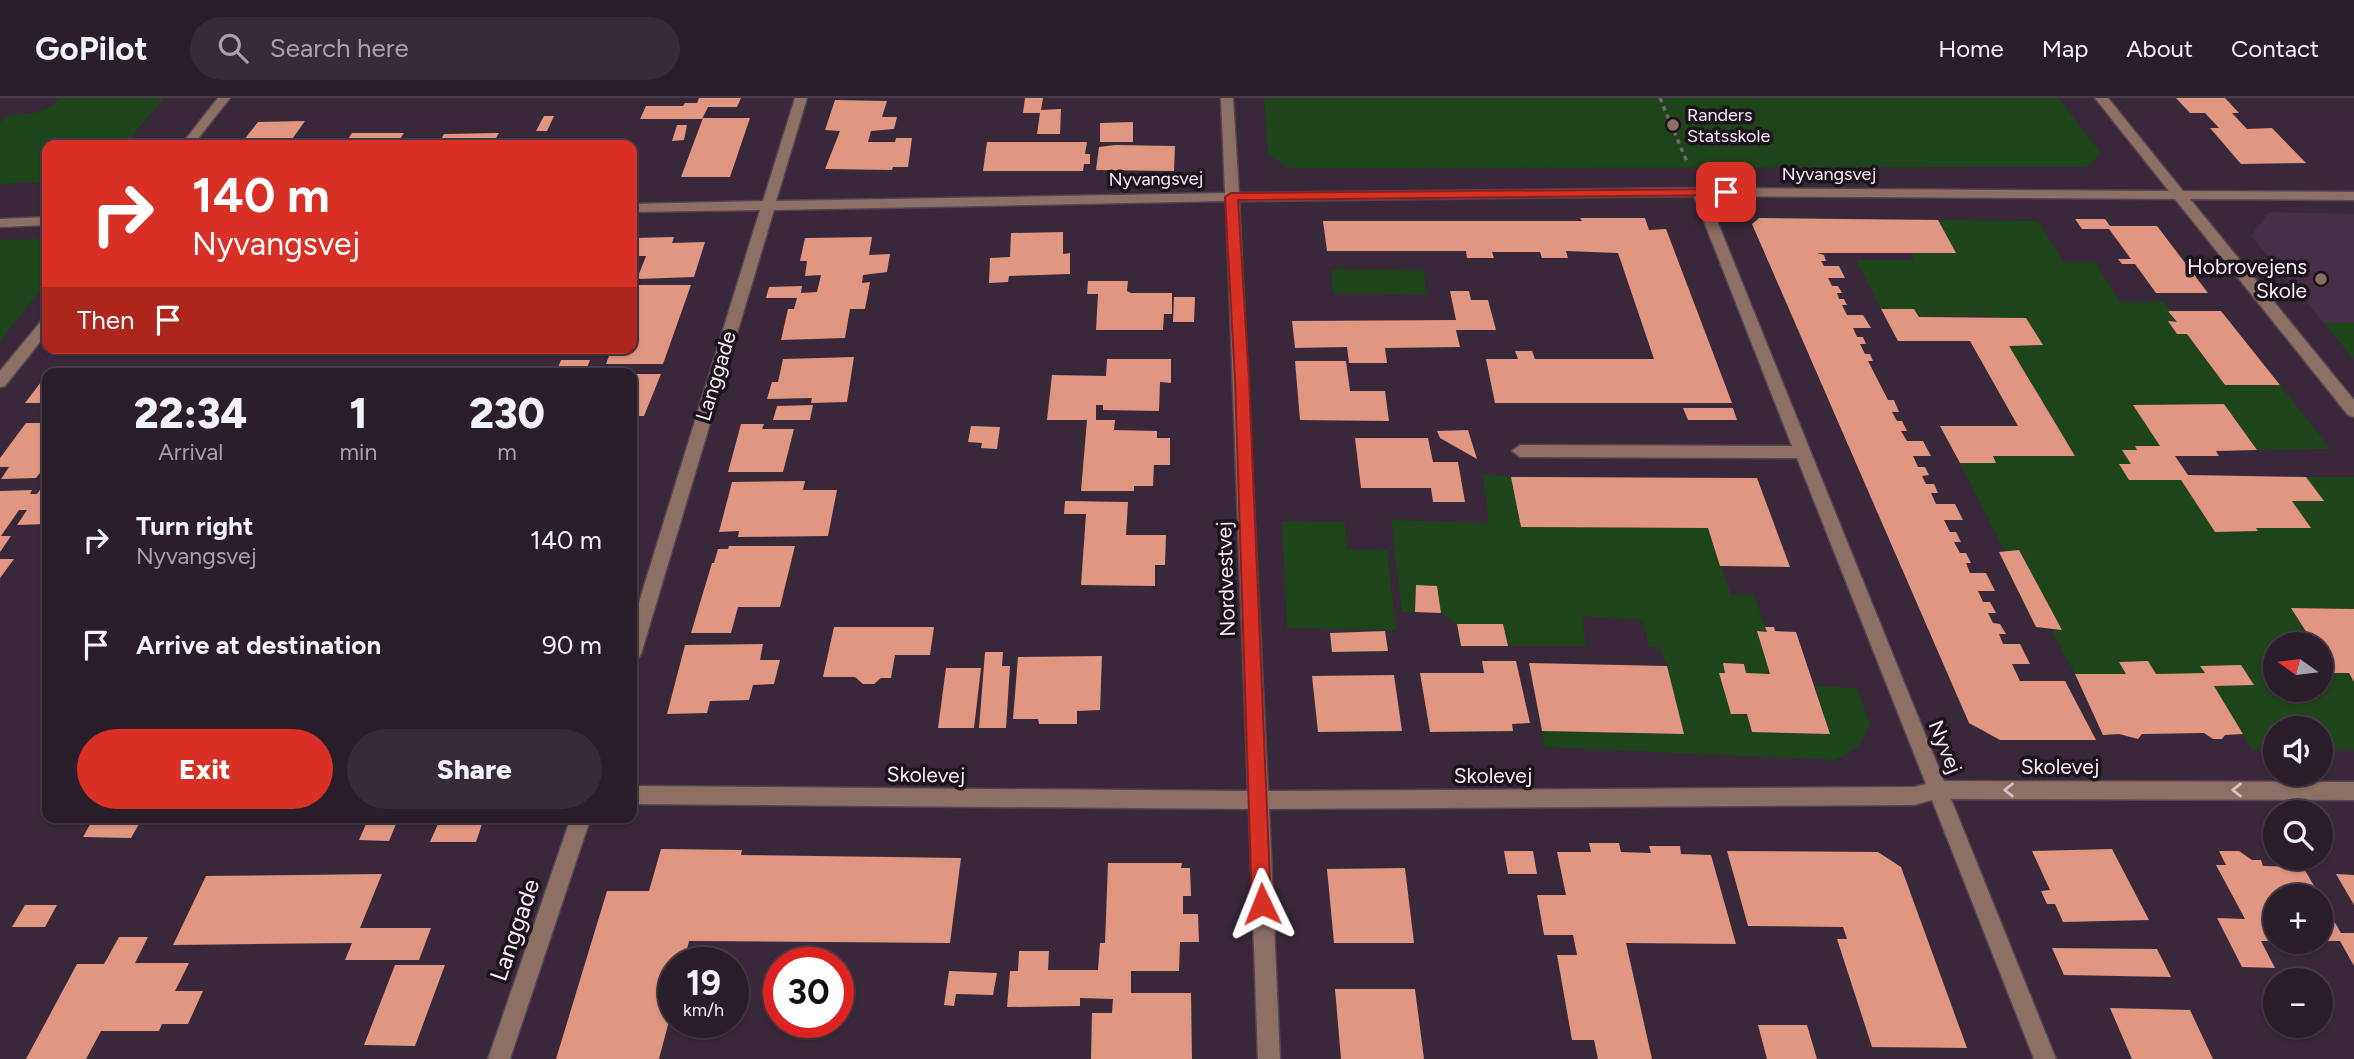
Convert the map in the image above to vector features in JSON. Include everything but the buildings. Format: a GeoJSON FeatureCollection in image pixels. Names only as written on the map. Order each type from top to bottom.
{"type":"FeatureCollection","features":[{"type":"Feature","properties":{"kind":"street"},"geometry":{"type":"LineString","coordinates":[[191,140],[224,98]]}},
{"type":"Feature","properties":{"kind":"street","name":"Langgade"},"geometry":{"type":"LineString","coordinates":[[637,638],[801,98]]}},
{"type":"Feature","properties":{"kind":"street","name":"Nordvestvej"},"geometry":{"type":"LineString","coordinates":[[1227,98],[1242,380],[1269,1059]]}},
{"type":"Feature","properties":{"kind":"street"},"geometry":{"type":"LineString","coordinates":[[2101,98],[2354,411]]}},
{"type":"Feature","properties":{"kind":"street","name":"Nyvangsvej"},"geometry":{"type":"LineString","coordinates":[[637,208],[1699,192],[2354,196]]}},
{"type":"Feature","properties":{"kind":"street","name":"Nyvej"},"geometry":{"type":"LineString","coordinates":[[1699,192],[2045,1059]]}},
{"type":"Feature","properties":{"kind":"street"},"geometry":{"type":"LineString","coordinates":[[0,223],[42,221]]}},
{"type":"Feature","properties":{"kind":"street"},"geometry":{"type":"LineString","coordinates":[[0,382],[42,329]]}},
{"type":"Feature","properties":{"kind":"street"},"geometry":{"type":"LineString","coordinates":[[1520,451],[1803,452]]}},
{"type":"Feature","properties":{"kind":"street","name":"Skolevej"},"geometry":{"type":"LineString","coordinates":[[637,795],[1257,800],[1914,796],[1938,790],[2354,791]]}},
{"type":"Feature","properties":{"kind":"street","name":"Langgade"},"geometry":{"type":"LineString","coordinates":[[499,1059],[579,823]]}},
{"type":"Feature","properties":{"kind":"path"},"geometry":{"type":"LineString","coordinates":[[1660,98],[1699,192]]}},
{"type":"Feature","properties":{"kind":"shaded area","name":"Hobrovejens Skole"},"geometry":{"type":"Polygon","coordinates":[[[2269,212],[2354,214],[2354,359],[2251,236],[2269,212]]]}},
{"type":"Feature","properties":{"kind":"green space"},"geometry":{"type":"Polygon","coordinates":[[[61,98],[164,98],[128,140],[42,140],[42,182],[0,184],[0,123],[8,115],[36,112],[61,98]]]}},
{"type":"Feature","properties":{"kind":"green space","name":"Randers Statsskole"},"geometry":{"type":"Polygon","coordinates":[[[1264,98],[2058,98],[2101,153],[2087,167],[1287,168],[1268,153],[1264,98]]]}},
{"type":"Feature","properties":{"kind":"green space"},"geometry":{"type":"Polygon","coordinates":[[[1938,220],[2038,221],[2063,262],[2095,262],[2120,302],[2164,302],[2177,322],[2169,321],[2177,334],[2187,334],[2225,385],[2280,385],[2330,449],[2257,450],[2224,404],[2134,405],[2160,446],[2136,446],[2137,450],[2123,450],[2131,464],[2120,465],[2130,480],[2181,480],[2215,532],[2258,531],[2256,528],[2310,528],[2292,501],[2323,501],[2306,477],[2354,477],[2354,609],[2291,608],[2306,632],[2263,632],[2263,702],[2333,702],[2333,671],[2349,673],[2354,682],[2354,750],[2333,749],[2333,716],[2263,716],[2263,749],[2251,749],[2214,686],[2253,685],[2241,665],[2201,666],[2205,673],[2156,674],[2148,661],[2120,662],[2126,674],[2075,674],[2052,630],[2061,629],[2020,551],[2005,551],[1960,463],[1996,463],[1993,456],[2075,455],[2009,346],[2043,345],[1991,316],[1919,317],[1914,309],[1881,309],[1856,260],[1913,260],[1913,252],[1956,253],[1938,220]]]}},
{"type":"Feature","properties":{"kind":"green space"},"geometry":{"type":"Polygon","coordinates":[[[42,239],[42,287],[0,341],[0,240],[42,239]]]}},
{"type":"Feature","properties":{"kind":"green space"},"geometry":{"type":"Polygon","coordinates":[[[1331,269],[1423,270],[1427,295],[1333,293],[1331,269]]]}},
{"type":"Feature","properties":{"kind":"green space"},"geometry":{"type":"Polygon","coordinates":[[[2324,323],[2354,323],[2354,359],[2324,323]]]}},
{"type":"Feature","properties":{"kind":"green space"},"geometry":{"type":"Polygon","coordinates":[[[1483,474],[1511,477],[1521,527],[1708,528],[1731,595],[1754,595],[1767,632],[1758,631],[1770,674],[1746,673],[1744,664],[1723,663],[1725,673],[1720,673],[1731,713],[1747,714],[1752,732],[1829,734],[1815,686],[1857,688],[1870,725],[1859,746],[1836,760],[1545,747],[1542,731],[1684,734],[1667,666],[1659,647],[1649,647],[1643,620],[1582,616],[1586,646],[1508,646],[1503,624],[1457,624],[1441,613],[1437,586],[1416,585],[1415,612],[1402,612],[1391,520],[1489,523],[1483,474]]]}},
{"type":"Feature","properties":{"kind":"green space"},"geometry":{"type":"Polygon","coordinates":[[[1282,521],[1345,522],[1347,549],[1387,550],[1396,630],[1287,628],[1282,521]]]}},
{"type":"Feature","properties":{"kind":"place","name":"Randers Statsskole"},"geometry":{"type":"Point","coordinates":[1673,125]}},
{"type":"Feature","properties":{"kind":"place","name":"Hobrovejens Skole"},"geometry":{"type":"Point","coordinates":[2321,279]}},
{"type":"Feature","properties":{"kind":"route"},"geometry":{"type":"LineString","coordinates":[[1262,904],[1242,380],[1231,197],[1726,192]]}}]}
